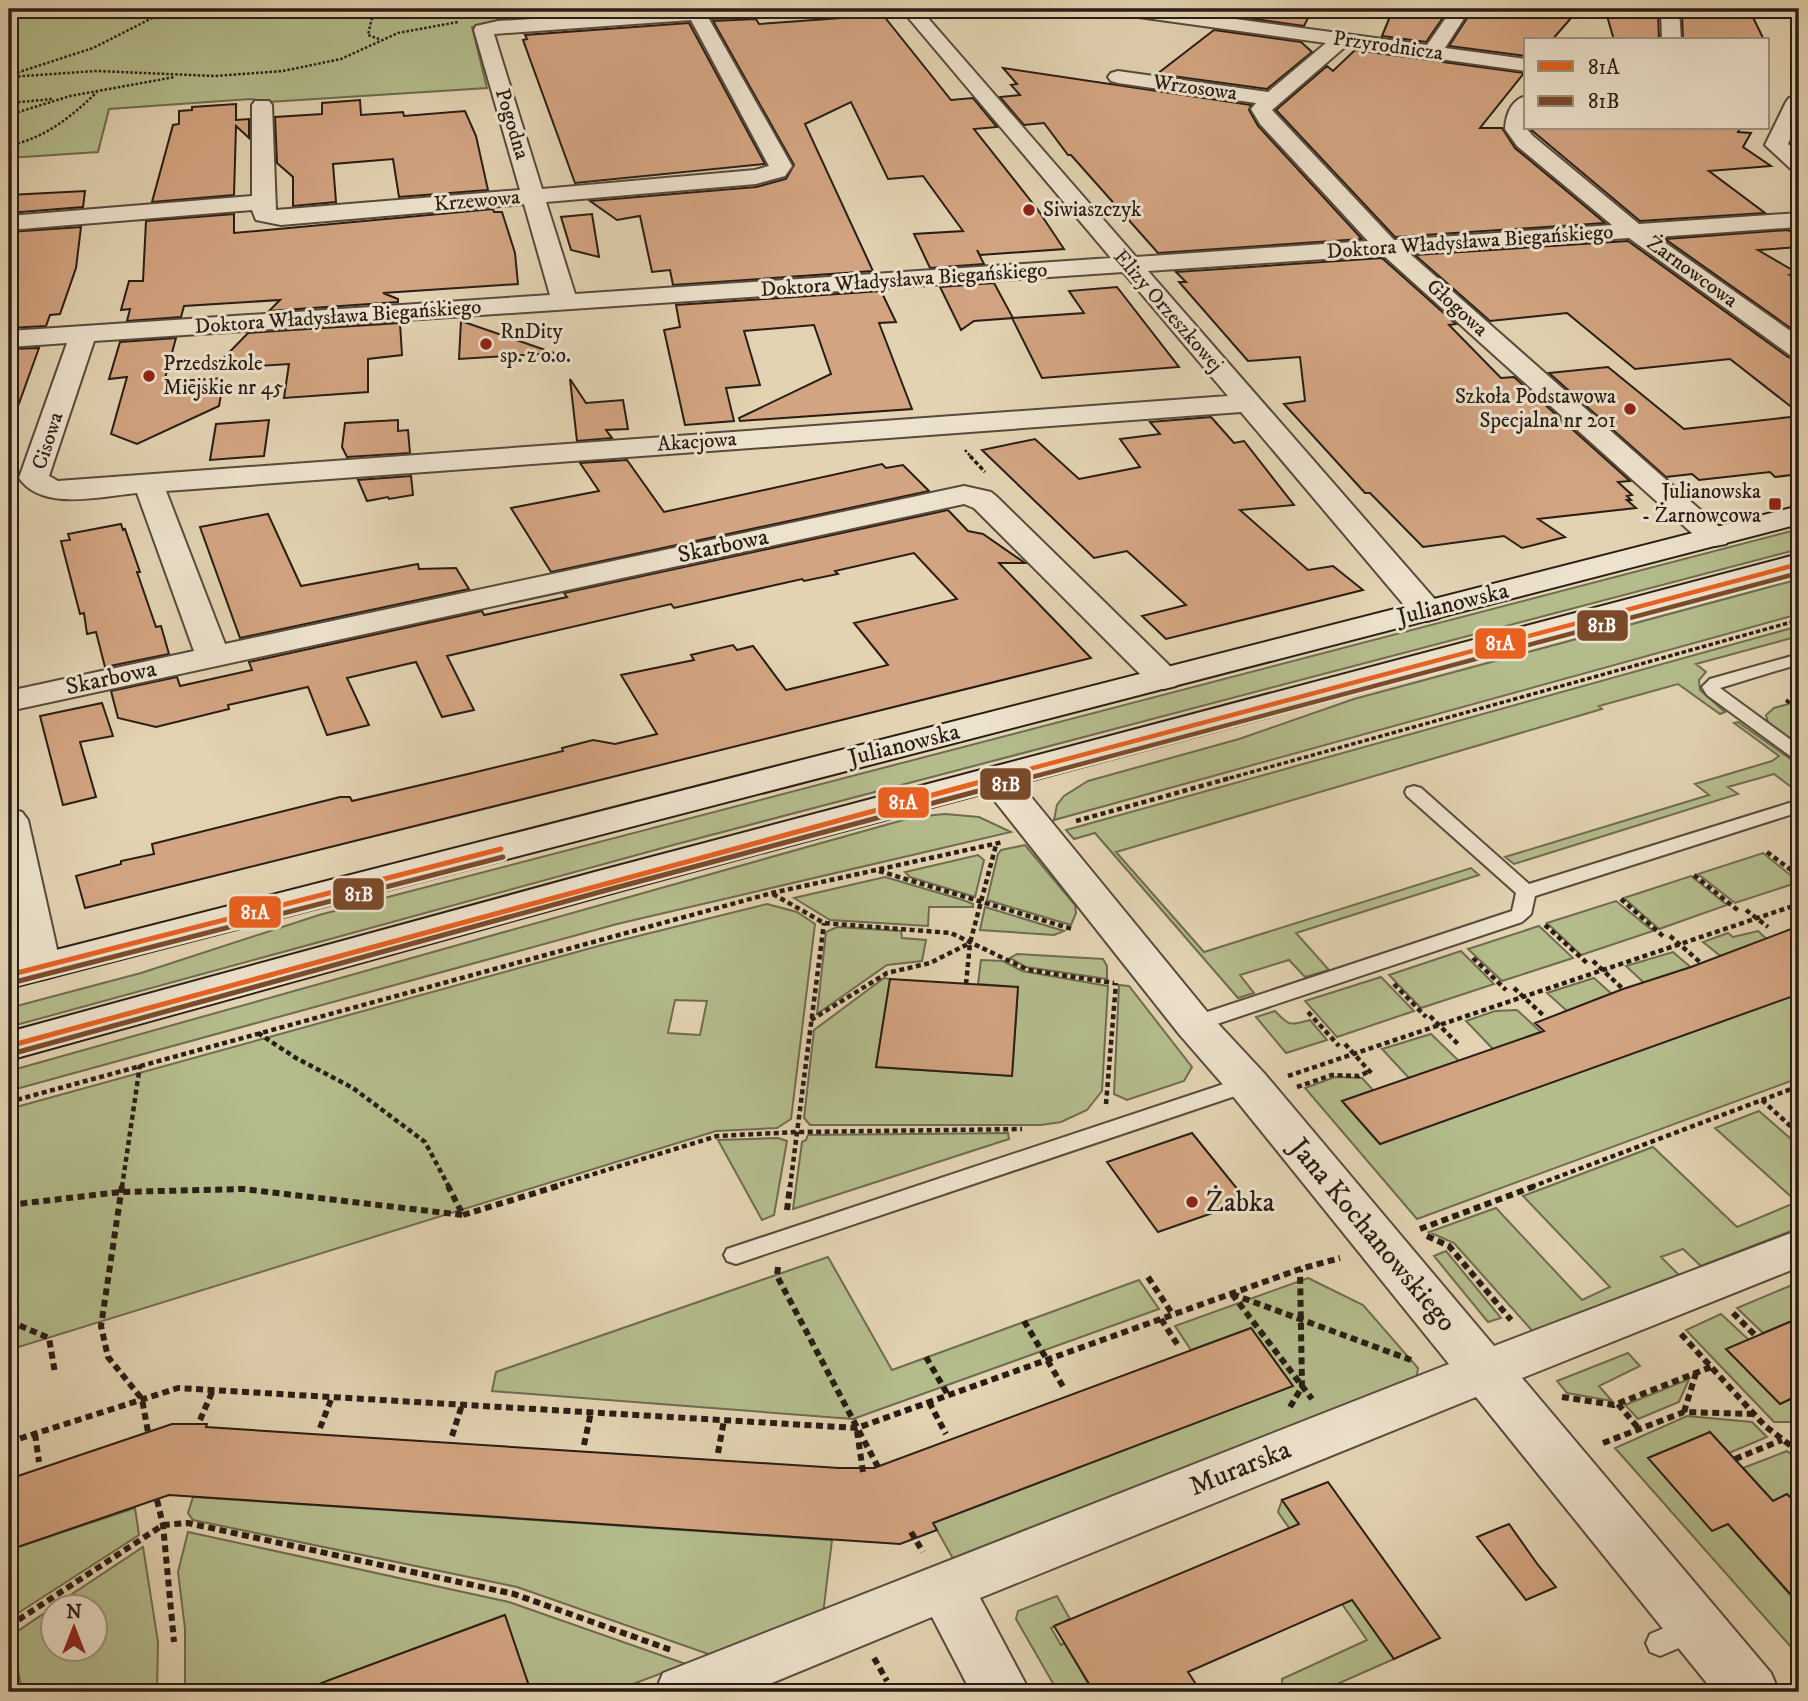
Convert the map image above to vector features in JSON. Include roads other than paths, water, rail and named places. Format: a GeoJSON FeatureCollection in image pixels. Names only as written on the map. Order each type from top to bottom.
{"type":"FeatureCollection","features":[{"type":"Feature","properties":{"kind":"street"},"geometry":{"type":"LineString","coordinates":[[696,14],[772,9]]}},
{"type":"Feature","properties":{"kind":"street","name":"Elizy Orzeszkowej"},"geometry":{"type":"LineString","coordinates":[[910,9],[1427,611]]}},
{"type":"Feature","properties":{"kind":"street","name":"Przyrodnicza"},"geometry":{"type":"LineString","coordinates":[[1124,9],[1524,65]]}},
{"type":"Feature","properties":{"kind":"street"},"geometry":{"type":"LineString","coordinates":[[1230,23],[1246,9]]}},
{"type":"Feature","properties":{"kind":"street"},"geometry":{"type":"LineString","coordinates":[[1432,52],[1461,9]]}},
{"type":"Feature","properties":{"kind":"street"},"geometry":{"type":"LineString","coordinates":[[1670,9],[1672,38]]}},
{"type":"Feature","properties":{"kind":"street","name":"Pogodna"},"geometry":{"type":"LineString","coordinates":[[565,302],[483,30],[476,25],[696,14]]}},
{"type":"Feature","properties":{"kind":"street","name":"Krzewowa"},"geometry":{"type":"LineString","coordinates":[[264,201],[264,215],[281,218],[756,177],[777,171],[781,166],[696,14]]}},
{"type":"Feature","properties":{"kind":"street"},"geometry":{"type":"LineString","coordinates":[[1273,99],[1342,39]]}},
{"type":"Feature","properties":{"kind":"street","name":"Wrzosowa"},"geometry":{"type":"LineString","coordinates":[[1118,76],[1273,99]]}},
{"type":"Feature","properties":{"kind":"street","name":"Głogowa"},"geometry":{"type":"LineString","coordinates":[[1273,99],[1261,109],[1267,120],[1389,248],[1715,537]]}},
{"type":"Feature","properties":{"kind":"street"},"geometry":{"type":"LineString","coordinates":[[1791,101],[1776,145],[1799,164]]}},
{"type":"Feature","properties":{"kind":"street"},"geometry":{"type":"LineString","coordinates":[[9,223],[264,201],[262,105]]}},
{"type":"Feature","properties":{"kind":"street","name":"Żarnowcowa"},"geometry":{"type":"LineString","coordinates":[[1524,105],[1517,114],[1516,129],[1525,141],[1635,231],[1799,349]]}},
{"type":"Feature","properties":{"kind":"street","name":"Doktora Władysława Biegańskiego"},"geometry":{"type":"LineString","coordinates":[[9,339],[1799,220]]}},
{"type":"Feature","properties":{"kind":"street","name":"Cisowa"},"geometry":{"type":"LineString","coordinates":[[83,334],[34,478],[42,486],[57,490],[148,483]]}},
{"type":"Feature","properties":{"kind":"street","name":"Akacjowa"},"geometry":{"type":"LineString","coordinates":[[148,483],[1247,403]]}},
{"type":"Feature","properties":{"kind":"street"},"geometry":{"type":"LineString","coordinates":[[148,483],[213,656]]}},
{"type":"Feature","properties":{"kind":"street","name":"Skarbowa"},"geometry":{"type":"LineString","coordinates":[[9,701],[956,496],[972,496],[985,502],[1164,678]]}},
{"type":"Feature","properties":{"kind":"street","name":"Julianowska"},"geometry":{"type":"LineString","coordinates":[[24,971],[1799,515]]}},
{"type":"Feature","properties":{"kind":"street","name":"Julianowska"},"geometry":{"type":"LineString","coordinates":[[9,1046],[605,882],[1799,564]]}},
{"type":"Feature","properties":{"kind":"street","name":"Jana Kochanowskiego"},"geometry":{"type":"LineString","coordinates":[[996,778],[1017,838],[1194,1024],[1268,1080],[1380,1245],[1486,1370],[1678,1635],[1751,1692]]}},
{"type":"Feature","properties":{"kind":"street"},"geometry":{"type":"LineString","coordinates":[[9,820],[24,971]]}},
{"type":"Feature","properties":{"kind":"street","name":"Murarska"},"geometry":{"type":"LineString","coordinates":[[684,1692],[1486,1370],[1799,1248]]}},
{"type":"Feature","properties":{"kind":"street"},"geometry":{"type":"LineString","coordinates":[[945,1587],[1001,1692]]}},
{"type":"Feature","properties":{"kind":"lane"},"geometry":{"type":"LineString","coordinates":[[1799,659],[1716,682],[1711,687],[1799,754]]}},
{"type":"Feature","properties":{"kind":"lane"},"geometry":{"type":"LineString","coordinates":[[1414,792],[1526,892]]}},
{"type":"Feature","properties":{"kind":"lane"},"geometry":{"type":"LineString","coordinates":[[1526,892],[1799,806]]}},
{"type":"Feature","properties":{"kind":"lane"},"geometry":{"type":"LineString","coordinates":[[1194,1024],[1515,918],[1521,914],[1526,892]]}},
{"type":"Feature","properties":{"kind":"lane"},"geometry":{"type":"LineString","coordinates":[[736,1255],[786,1228],[1268,1080]]}},
{"type":"Feature","properties":{"kind":"place","name":"Siwiaszczyk"},"geometry":{"type":"Point","coordinates":[1029,210]}},
{"type":"Feature","properties":{"kind":"place","name":"RnDity sp. z o.o."},"geometry":{"type":"Point","coordinates":[486,344]}},
{"type":"Feature","properties":{"kind":"place","name":"Przedszkole Miejskie nr 45"},"geometry":{"type":"Point","coordinates":[149,376]}},
{"type":"Feature","properties":{"kind":"place","name":"Szkoła Podstawowa Specjalna nr 201"},"geometry":{"type":"Point","coordinates":[1630,409]}},
{"type":"Feature","properties":{"kind":"place","name":"Julianowska - Żarnowcowa"},"geometry":{"type":"Point","coordinates":[1775,504]}},
{"type":"Feature","properties":{"kind":"place","name":"Żabka"},"geometry":{"type":"Point","coordinates":[1192,1202]}}]}
